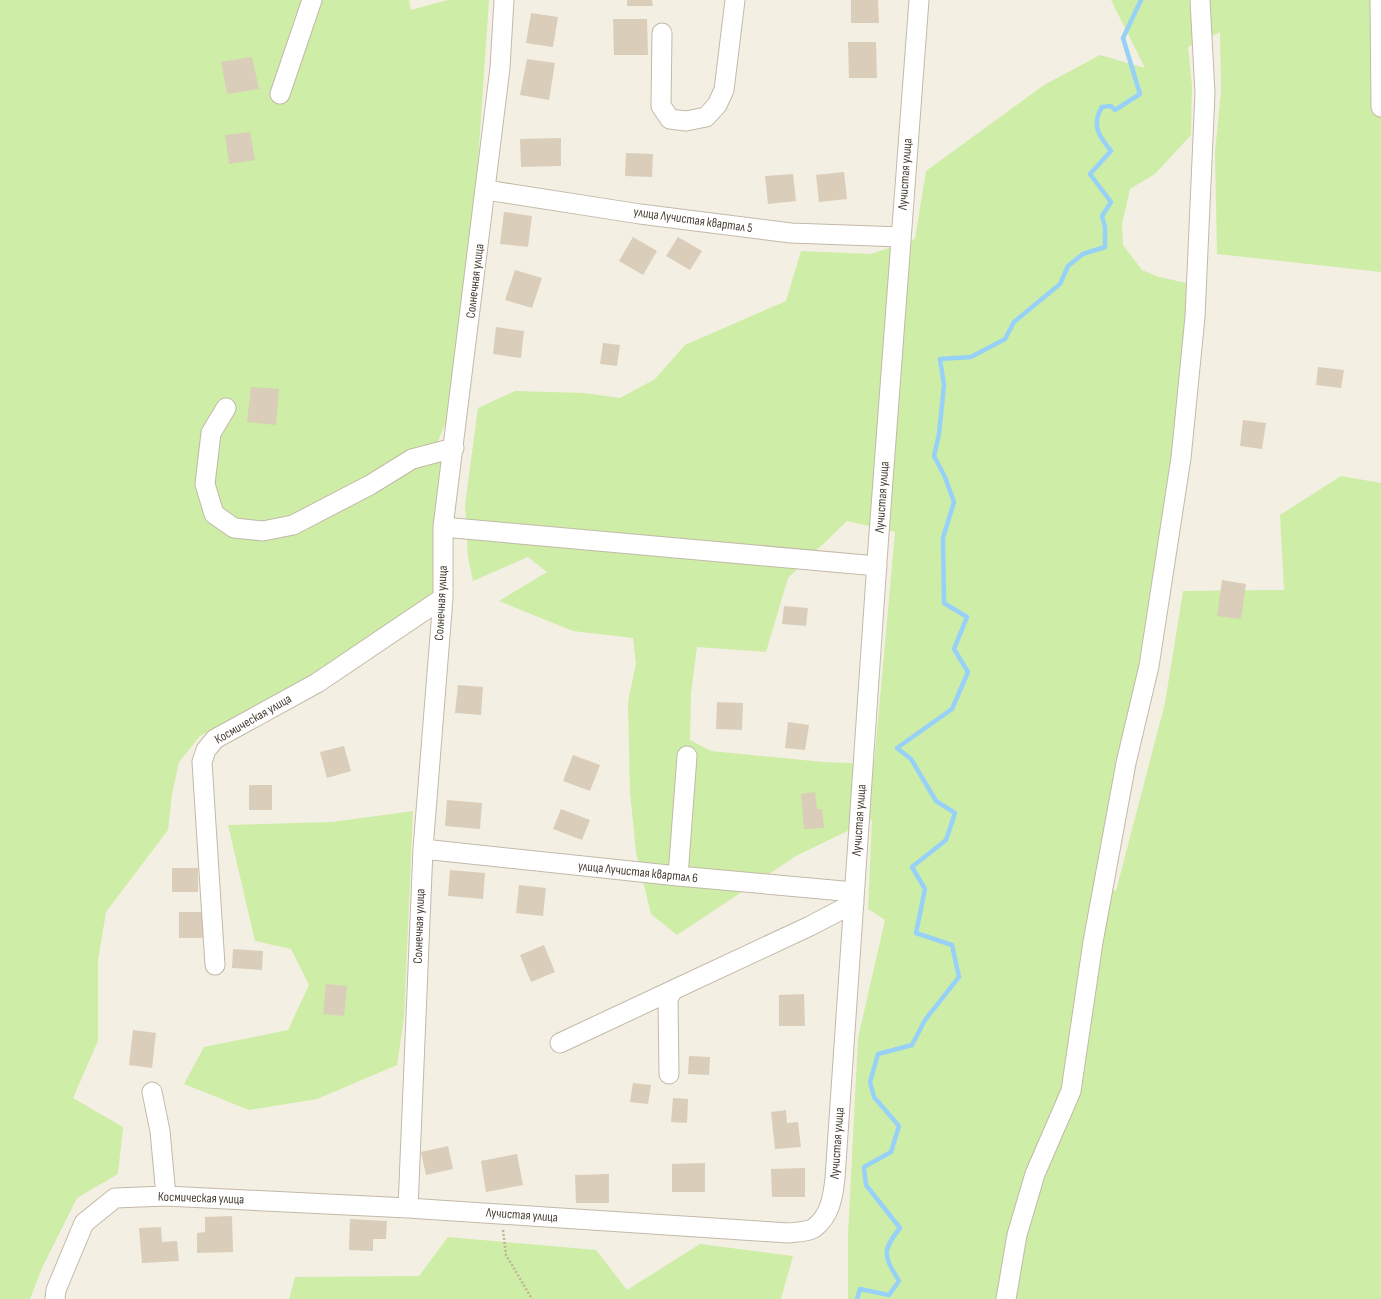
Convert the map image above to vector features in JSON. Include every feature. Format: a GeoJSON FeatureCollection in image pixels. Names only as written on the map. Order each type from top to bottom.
{"type":"FeatureCollection","features":[{"type":"Feature","properties":{"kind":"street"},"geometry":{"type":"LineString","coordinates":[[280,94],[312,0]]}},
{"type":"Feature","properties":{"kind":"street","name":"Солнечная улица"},"geometry":{"type":"LineString","coordinates":[[408,1208],[423,849],[443,598],[443,527],[486,190],[500,68],[504,0]]}},
{"type":"Feature","properties":{"kind":"street"},"geometry":{"type":"LineString","coordinates":[[662,33],[661,106],[670,119],[686,121],[706,118],[717,105],[724,90],[735,0]]}},
{"type":"Feature","properties":{"kind":"street","name":"Лучистая улица"},"geometry":{"type":"LineString","coordinates":[[408,1208],[789,1233],[813,1228],[826,1216],[832,1199],[835,1178],[877,566],[919,0]]}},
{"type":"Feature","properties":{"kind":"street"},"geometry":{"type":"LineString","coordinates":[[1006,1299],[1017,1235],[1035,1174],[1071,1091],[1093,942],[1126,764],[1149,666],[1181,458],[1195,317],[1205,101],[1200,0]]}},
{"type":"Feature","properties":{"kind":"street"},"geometry":{"type":"LineString","coordinates":[[1380,0],[1381,107]]}},
{"type":"Feature","properties":{"kind":"street","name":"улица Лучистая квартал 5"},"geometry":{"type":"LineString","coordinates":[[486,190],[640,214],[791,233],[901,237]]}},
{"type":"Feature","properties":{"kind":"street"},"geometry":{"type":"LineString","coordinates":[[226,408],[211,433],[205,484],[214,514],[234,528],[263,531],[294,525],[370,485],[412,460],[454,448]]}},
{"type":"Feature","properties":{"kind":"street"},"geometry":{"type":"LineString","coordinates":[[443,527],[877,566]]}},
{"type":"Feature","properties":{"kind":"street","name":"Космическая улица"},"geometry":{"type":"LineString","coordinates":[[214,965],[202,762],[206,750],[215,739],[317,683],[443,598]]}},
{"type":"Feature","properties":{"kind":"street"},"geometry":{"type":"LineString","coordinates":[[678,876],[687,756]]}},
{"type":"Feature","properties":{"kind":"street","name":"улица Лучистая квартал 6"},"geometry":{"type":"LineString","coordinates":[[423,849],[678,876],[854,897]]}},
{"type":"Feature","properties":{"kind":"street"},"geometry":{"type":"LineString","coordinates":[[560,1043],[810,926],[854,897]]}},
{"type":"Feature","properties":{"kind":"street"},"geometry":{"type":"LineString","coordinates":[[669,1074],[668,999],[673,990]]}},
{"type":"Feature","properties":{"kind":"street"},"geometry":{"type":"LineString","coordinates":[[152,1092],[160,1131],[166,1196]]}},
{"type":"Feature","properties":{"kind":"street","name":"Космическая улица"},"geometry":{"type":"LineString","coordinates":[[55,1299],[56,1290],[84,1223],[115,1198],[166,1196],[408,1208]]}},
{"type":"Feature","properties":{"kind":"path"},"geometry":{"type":"LineString","coordinates":[[500,1214],[506,1255],[532,1299]]}},
{"type":"Feature","properties":{"kind":"green space"},"geometry":{"type":"Polygon","coordinates":[[[0,0],[409,0],[411,10],[448,0],[489,0],[477,176],[451,410],[438,441],[448,455],[435,596],[335,661],[200,736],[179,762],[172,794],[168,830],[106,912],[98,961],[98,1041],[73,1098],[123,1127],[118,1174],[77,1198],[42,1268],[30,1299],[0,1299],[0,0]]]}},
{"type":"Feature","properties":{"kind":"green space"},"geometry":{"type":"Polygon","coordinates":[[[1111,0],[1381,0],[1381,272],[1217,254],[1215,152],[1221,91],[1220,32],[1188,47],[1192,86],[1191,135],[1155,174],[1130,189],[1122,224],[1123,245],[1142,270],[1159,277],[1191,284],[1191,320],[1143,665],[1098,881],[1116,891],[1165,703],[1183,591],[1284,590],[1280,515],[1341,476],[1381,483],[1381,1299],[848,1299],[848,1235],[858,1038],[885,920],[868,909],[872,819],[796,856],[677,935],[651,914],[636,852],[630,792],[628,702],[636,664],[633,638],[573,631],[499,601],[547,572],[528,557],[473,581],[468,557],[465,505],[478,408],[515,391],[584,393],[620,398],[655,379],[685,345],[786,301],[801,251],[871,254],[915,239],[926,171],[1044,85],[1100,55],[1145,68],[1111,0]],[[847,521],[788,578],[766,652],[697,647],[691,693],[690,740],[711,751],[823,762],[874,764],[895,532],[847,521]]]}},
{"type":"Feature","properties":{"kind":"green space"},"geometry":{"type":"Polygon","coordinates":[[[413,811],[404,1018],[397,1065],[317,1099],[249,1110],[184,1084],[204,1047],[288,1030],[309,985],[291,949],[255,941],[228,825],[332,822],[413,811]]]}},
{"type":"Feature","properties":{"kind":"green space"},"geometry":{"type":"Polygon","coordinates":[[[448,1237],[596,1250],[627,1290],[700,1244],[793,1256],[781,1299],[289,1299],[295,1277],[419,1276],[448,1237]]]}},
{"type":"Feature","properties":{"kind":"building"},"geometry":{"type":"Polygon","coordinates":[[[627,0],[652,0],[653,6],[627,6],[627,0]]]}},
{"type":"Feature","properties":{"kind":"building"},"geometry":{"type":"Polygon","coordinates":[[[851,0],[878,0],[879,23],[851,23],[851,0]]]}},
{"type":"Feature","properties":{"kind":"building"},"geometry":{"type":"Polygon","coordinates":[[[531,13],[558,17],[553,47],[526,43],[531,13]]]}},
{"type":"Feature","properties":{"kind":"building"},"geometry":{"type":"Polygon","coordinates":[[[613,19],[647,19],[648,55],[614,55],[613,19]]]}},
{"type":"Feature","properties":{"kind":"building"},"geometry":{"type":"Polygon","coordinates":[[[848,42],[876,42],[877,78],[849,78],[848,42]]]}},
{"type":"Feature","properties":{"kind":"building"},"geometry":{"type":"Polygon","coordinates":[[[252,57],[259,89],[227,94],[221,62],[252,57]]]}},
{"type":"Feature","properties":{"kind":"building"},"geometry":{"type":"Polygon","coordinates":[[[527,59],[555,63],[549,100],[520,95],[527,59]]]}},
{"type":"Feature","properties":{"kind":"building"},"geometry":{"type":"Polygon","coordinates":[[[250,132],[255,160],[229,164],[225,135],[250,132]]]}},
{"type":"Feature","properties":{"kind":"building"},"geometry":{"type":"Polygon","coordinates":[[[561,138],[561,166],[521,167],[520,139],[561,138]]]}},
{"type":"Feature","properties":{"kind":"building"},"geometry":{"type":"Polygon","coordinates":[[[626,153],[653,154],[652,177],[625,176],[626,153]]]}},
{"type":"Feature","properties":{"kind":"building"},"geometry":{"type":"Polygon","coordinates":[[[844,172],[847,199],[819,202],[816,175],[844,172]]]}},
{"type":"Feature","properties":{"kind":"building"},"geometry":{"type":"Polygon","coordinates":[[[793,174],[796,201],[768,204],[765,176],[793,174]]]}},
{"type":"Feature","properties":{"kind":"building"},"geometry":{"type":"Polygon","coordinates":[[[504,212],[532,216],[528,247],[500,244],[504,212]]]}},
{"type":"Feature","properties":{"kind":"building"},"geometry":{"type":"Polygon","coordinates":[[[633,237],[657,251],[643,275],[619,261],[633,237]]]}},
{"type":"Feature","properties":{"kind":"building"},"geometry":{"type":"Polygon","coordinates":[[[678,237],[702,251],[690,270],[666,256],[678,237]]]}},
{"type":"Feature","properties":{"kind":"building"},"geometry":{"type":"Polygon","coordinates":[[[515,270],[542,278],[532,308],[505,300],[515,270]]]}},
{"type":"Feature","properties":{"kind":"building"},"geometry":{"type":"Polygon","coordinates":[[[496,327],[524,331],[521,358],[493,354],[496,327]]]}},
{"type":"Feature","properties":{"kind":"building"},"geometry":{"type":"Polygon","coordinates":[[[603,343],[620,345],[617,366],[600,364],[603,343]]]}},
{"type":"Feature","properties":{"kind":"building"},"geometry":{"type":"Polygon","coordinates":[[[1318,367],[1344,370],[1341,388],[1316,385],[1318,367]]]}},
{"type":"Feature","properties":{"kind":"building"},"geometry":{"type":"Polygon","coordinates":[[[251,387],[279,389],[276,425],[247,422],[251,387]]]}},
{"type":"Feature","properties":{"kind":"building"},"geometry":{"type":"Polygon","coordinates":[[[1243,420],[1266,423],[1262,449],[1240,446],[1243,420]]]}},
{"type":"Feature","properties":{"kind":"building"},"geometry":{"type":"Polygon","coordinates":[[[1222,580],[1246,584],[1241,619],[1217,616],[1222,580]]]}},
{"type":"Feature","properties":{"kind":"building"},"geometry":{"type":"Polygon","coordinates":[[[784,606],[808,608],[806,626],[782,624],[784,606]]]}},
{"type":"Feature","properties":{"kind":"building"},"geometry":{"type":"Polygon","coordinates":[[[458,685],[483,687],[481,715],[455,713],[458,685]]]}},
{"type":"Feature","properties":{"kind":"building"},"geometry":{"type":"Polygon","coordinates":[[[717,702],[743,703],[742,730],[716,729],[717,702]]]}},
{"type":"Feature","properties":{"kind":"building"},"geometry":{"type":"Polygon","coordinates":[[[788,722],[809,725],[805,750],[785,748],[788,722]]]}},
{"type":"Feature","properties":{"kind":"building"},"geometry":{"type":"Polygon","coordinates":[[[344,746],[351,771],[327,778],[320,752],[344,746]]]}},
{"type":"Feature","properties":{"kind":"building"},"geometry":{"type":"Polygon","coordinates":[[[573,755],[600,765],[590,791],[563,781],[573,755]]]}},
{"type":"Feature","properties":{"kind":"building"},"geometry":{"type":"Polygon","coordinates":[[[249,785],[272,785],[272,810],[249,810],[249,785]]]}},
{"type":"Feature","properties":{"kind":"building"},"geometry":{"type":"Polygon","coordinates":[[[815,792],[817,809],[822,809],[824,828],[804,829],[801,794],[815,792]]]}},
{"type":"Feature","properties":{"kind":"building"},"geometry":{"type":"Polygon","coordinates":[[[447,800],[482,803],[480,829],[445,826],[447,800]]]}},
{"type":"Feature","properties":{"kind":"building"},"geometry":{"type":"Polygon","coordinates":[[[561,809],[590,820],[582,840],[553,829],[561,809]]]}},
{"type":"Feature","properties":{"kind":"building"},"geometry":{"type":"Polygon","coordinates":[[[172,868],[198,868],[198,892],[172,892],[172,868]]]}},
{"type":"Feature","properties":{"kind":"building"},"geometry":{"type":"Polygon","coordinates":[[[450,870],[485,873],[483,899],[448,896],[450,870]]]}},
{"type":"Feature","properties":{"kind":"building"},"geometry":{"type":"Polygon","coordinates":[[[519,885],[546,888],[543,916],[516,913],[519,885]]]}},
{"type":"Feature","properties":{"kind":"building"},"geometry":{"type":"Polygon","coordinates":[[[179,912],[203,912],[203,938],[179,938],[179,912]]]}},
{"type":"Feature","properties":{"kind":"building"},"geometry":{"type":"Polygon","coordinates":[[[544,945],[555,972],[531,982],[520,955],[544,945]]]}},
{"type":"Feature","properties":{"kind":"building"},"geometry":{"type":"Polygon","coordinates":[[[233,949],[263,951],[262,970],[232,968],[233,949]]]}},
{"type":"Feature","properties":{"kind":"building"},"geometry":{"type":"Polygon","coordinates":[[[326,984],[347,986],[344,1016],[323,1014],[326,984]]]}},
{"type":"Feature","properties":{"kind":"building"},"geometry":{"type":"Polygon","coordinates":[[[804,994],[805,1026],[779,1026],[779,995],[804,994]]]}},
{"type":"Feature","properties":{"kind":"building"},"geometry":{"type":"Polygon","coordinates":[[[133,1030],[156,1033],[152,1068],[129,1065],[133,1030]]]}},
{"type":"Feature","properties":{"kind":"building"},"geometry":{"type":"Polygon","coordinates":[[[689,1056],[710,1057],[709,1075],[688,1074],[689,1056]]]}},
{"type":"Feature","properties":{"kind":"building"},"geometry":{"type":"Polygon","coordinates":[[[633,1083],[651,1085],[648,1104],[630,1102],[633,1083]]]}},
{"type":"Feature","properties":{"kind":"building"},"geometry":{"type":"Polygon","coordinates":[[[673,1098],[688,1099],[687,1123],[671,1122],[673,1098]]]}},
{"type":"Feature","properties":{"kind":"building"},"geometry":{"type":"Polygon","coordinates":[[[786,1110],[787,1123],[798,1122],[801,1147],[775,1149],[771,1112],[786,1110]]]}},
{"type":"Feature","properties":{"kind":"building"},"geometry":{"type":"Polygon","coordinates":[[[448,1146],[453,1169],[426,1175],[421,1152],[448,1146]]]}},
{"type":"Feature","properties":{"kind":"building"},"geometry":{"type":"Polygon","coordinates":[[[517,1154],[523,1185],[486,1192],[481,1161],[517,1154]]]}},
{"type":"Feature","properties":{"kind":"building"},"geometry":{"type":"Polygon","coordinates":[[[705,1163],[705,1192],[672,1192],[672,1164],[705,1163]]]}},
{"type":"Feature","properties":{"kind":"building"},"geometry":{"type":"Polygon","coordinates":[[[805,1168],[805,1197],[772,1197],[771,1169],[805,1168]]]}},
{"type":"Feature","properties":{"kind":"building"},"geometry":{"type":"Polygon","coordinates":[[[609,1174],[609,1203],[576,1203],[575,1175],[609,1174]]]}},
{"type":"Feature","properties":{"kind":"building"},"geometry":{"type":"Polygon","coordinates":[[[232,1216],[233,1252],[197,1253],[197,1233],[205,1232],[205,1217],[232,1216]]]}},
{"type":"Feature","properties":{"kind":"building"},"geometry":{"type":"Polygon","coordinates":[[[350,1219],[387,1221],[386,1239],[373,1239],[373,1251],[349,1250],[350,1219]]]}},
{"type":"Feature","properties":{"kind":"building"},"geometry":{"type":"Polygon","coordinates":[[[161,1227],[162,1242],[177,1241],[179,1261],[142,1263],[139,1228],[161,1227]]]}},
{"type":"Feature","properties":{"kind":"waterway"},"geometry":{"type":"LineString","coordinates":[[857,1299],[860,1289],[889,1295],[899,1281],[890,1266],[887,1249],[900,1228],[866,1185],[864,1167],[891,1152],[899,1126],[874,1097],[870,1082],[878,1054],[912,1045],[925,1020],[959,977],[952,945],[916,933],[925,889],[912,867],[946,840],[955,813],[936,801],[911,759],[897,748],[952,709],[968,672],[954,649],[967,617],[944,603],[943,538],[954,502],[945,477],[934,456],[939,434],[944,385],[940,359],[971,357],[1005,339],[1014,322],[1060,284],[1068,266],[1083,254],[1105,247],[1105,227],[1102,216],[1111,202],[1090,174],[1111,151],[1100,135],[1097,119],[1102,107],[1111,106],[1115,110],[1140,94],[1123,38],[1141,0]]}}]}
